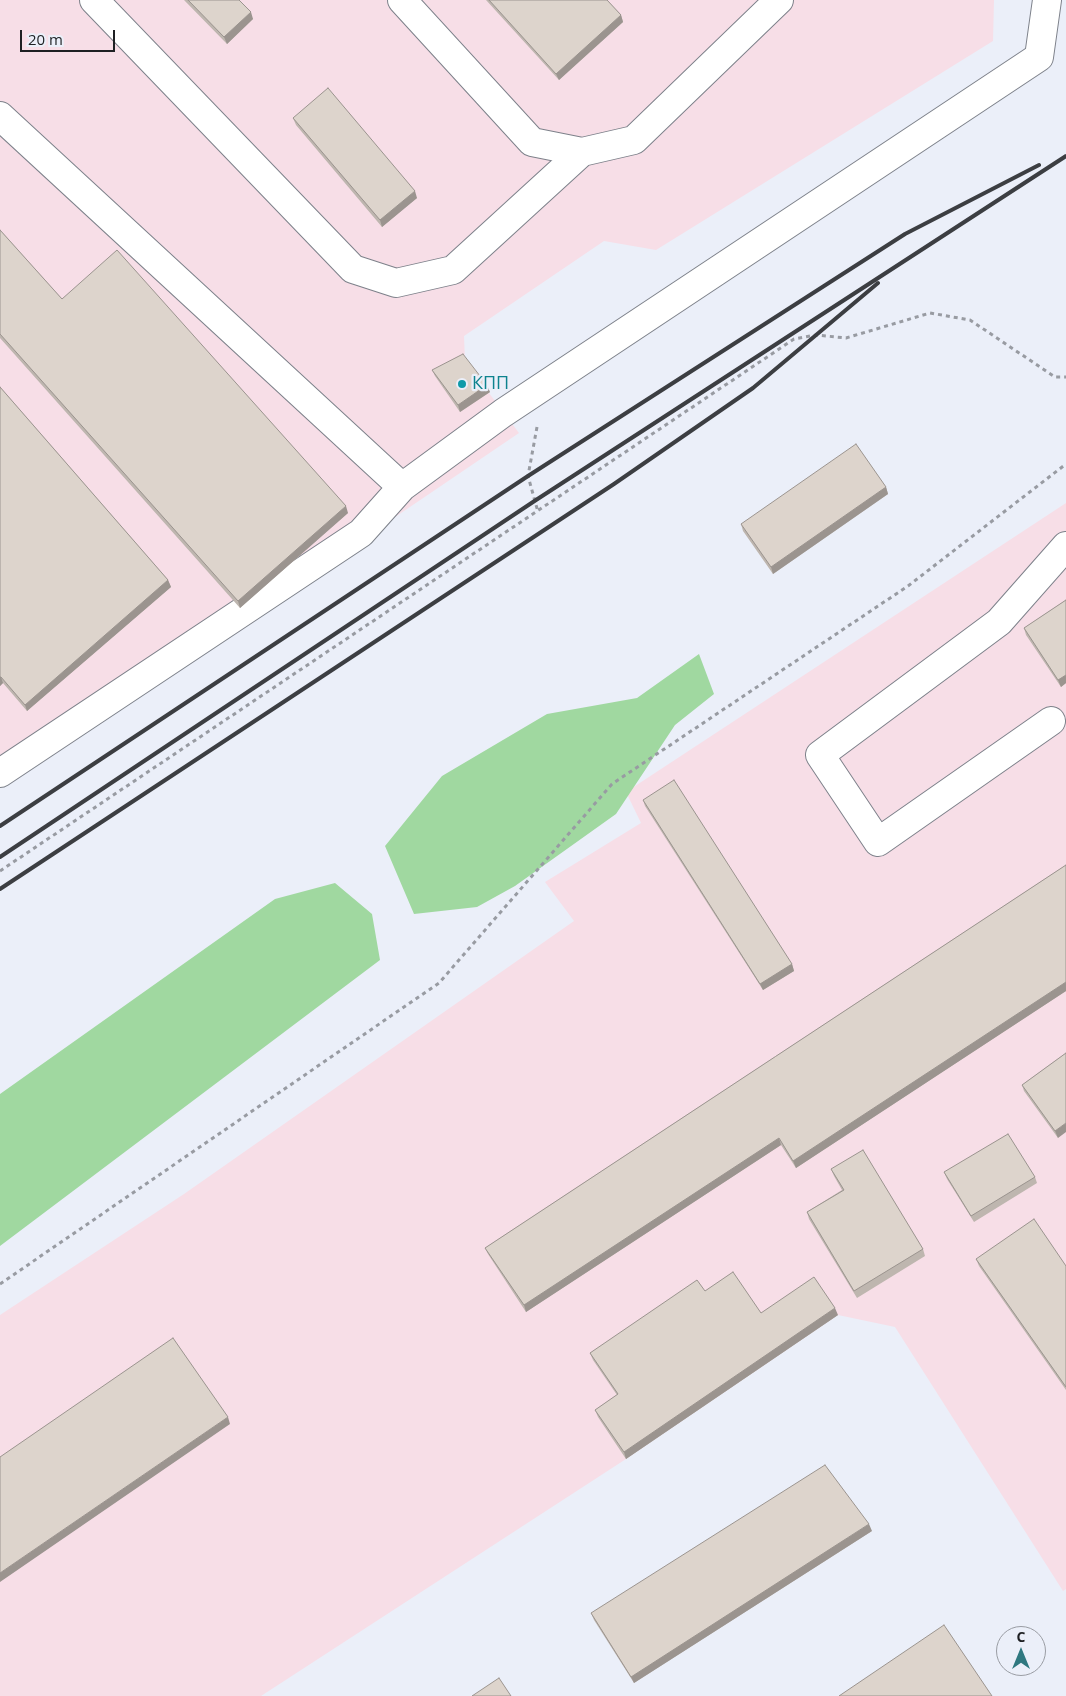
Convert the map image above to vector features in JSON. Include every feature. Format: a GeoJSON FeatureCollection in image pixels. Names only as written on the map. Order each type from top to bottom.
{"type":"FeatureCollection","features":[{"type":"Feature","properties":{"kind":"lane"},"geometry":{"type":"LineString","coordinates":[[94,0],[353,269],[396,283],[453,270],[582,152]]}},
{"type":"Feature","properties":{"kind":"lane"},"geometry":{"type":"LineString","coordinates":[[402,0],[532,142],[582,152],[634,140],[779,0]]}},
{"type":"Feature","properties":{"kind":"lane"},"geometry":{"type":"LineString","coordinates":[[0,773],[361,533],[402,487],[503,413],[1039,57],[1047,0]]}},
{"type":"Feature","properties":{"kind":"lane"},"geometry":{"type":"LineString","coordinates":[[0,116],[402,487]]}},
{"type":"Feature","properties":{"kind":"lane"},"geometry":{"type":"LineString","coordinates":[[1051,721],[878,842],[820,755],[999,622],[1066,546]]}},
{"type":"Feature","properties":{"kind":"path"},"geometry":{"type":"LineString","coordinates":[[0,871],[794,339],[816,335],[846,338],[930,313],[970,320],[1055,377],[1066,377]]}},
{"type":"Feature","properties":{"kind":"path"},"geometry":{"type":"LineString","coordinates":[[538,512],[528,476],[546,384]]}},
{"type":"Feature","properties":{"kind":"path"},"geometry":{"type":"LineString","coordinates":[[0,1284],[439,983],[612,784],[908,586],[1066,464]]}},
{"type":"Feature","properties":{"kind":"shaded area"},"geometry":{"type":"Polygon","coordinates":[[[0,0],[994,0],[993,41],[656,250],[604,241],[464,336],[465,361],[519,433],[0,785],[0,0]]]}},
{"type":"Feature","properties":{"kind":"shaded area"},"geometry":{"type":"Polygon","coordinates":[[[1066,503],[1066,1589],[1063,1591],[895,1327],[838,1315],[626,1459],[261,1696],[0,1696],[0,1315],[184,1194],[574,921],[545,882],[641,823],[626,792],[1066,503]]]}},
{"type":"Feature","properties":{"kind":"green space"},"geometry":{"type":"Polygon","coordinates":[[[699,654],[714,694],[675,725],[616,814],[515,886],[477,907],[414,914],[385,846],[442,776],[547,714],[637,698],[699,654]]]}},
{"type":"Feature","properties":{"kind":"green space"},"geometry":{"type":"Polygon","coordinates":[[[335,883],[372,914],[380,960],[0,1246],[0,1094],[275,899],[335,883]]]}},
{"type":"Feature","properties":{"kind":"building"},"geometry":{"type":"Polygon","coordinates":[[[188,0],[239,0],[251,12],[224,37],[188,0]]]}},
{"type":"Feature","properties":{"kind":"building"},"geometry":{"type":"Polygon","coordinates":[[[489,0],[607,0],[621,15],[556,74],[489,0]]]}},
{"type":"Feature","properties":{"kind":"building"},"geometry":{"type":"Polygon","coordinates":[[[328,88],[415,191],[380,220],[293,118],[328,88]]]}},
{"type":"Feature","properties":{"kind":"building"},"geometry":{"type":"Polygon","coordinates":[[[0,230],[62,299],[117,250],[346,506],[238,601],[0,334],[0,230]]]}},
{"type":"Feature","properties":{"kind":"building","name":"КПП"},"geometry":{"type":"Polygon","coordinates":[[[463,354],[487,385],[458,405],[432,370],[463,354]]]}},
{"type":"Feature","properties":{"kind":"building"},"geometry":{"type":"Polygon","coordinates":[[[0,387],[168,580],[25,705],[0,677],[0,387]]]}},
{"type":"Feature","properties":{"kind":"building"},"geometry":{"type":"Polygon","coordinates":[[[856,444],[886,487],[771,567],[741,524],[856,444]]]}},
{"type":"Feature","properties":{"kind":"building"},"geometry":{"type":"Polygon","coordinates":[[[1066,600],[1066,675],[1058,680],[1024,628],[1066,600]]]}},
{"type":"Feature","properties":{"kind":"building"},"geometry":{"type":"Polygon","coordinates":[[[674,780],[792,964],[760,984],[643,800],[674,780]]]}},
{"type":"Feature","properties":{"kind":"building"},"geometry":{"type":"Polygon","coordinates":[[[1066,865],[1066,982],[793,1161],[779,1138],[524,1305],[485,1248],[1066,865]]]}},
{"type":"Feature","properties":{"kind":"building"},"geometry":{"type":"Polygon","coordinates":[[[1066,1053],[1066,1123],[1055,1131],[1022,1085],[1066,1053]]]}},
{"type":"Feature","properties":{"kind":"building"},"geometry":{"type":"Polygon","coordinates":[[[1008,1134],[1035,1177],[971,1216],[944,1172],[1008,1134]]]}},
{"type":"Feature","properties":{"kind":"building"},"geometry":{"type":"Polygon","coordinates":[[[863,1150],[923,1249],[854,1291],[807,1212],[844,1190],[831,1169],[863,1150]]]}},
{"type":"Feature","properties":{"kind":"building"},"geometry":{"type":"Polygon","coordinates":[[[1034,1219],[1066,1266],[1066,1387],[976,1259],[1034,1219]]]}},
{"type":"Feature","properties":{"kind":"building"},"geometry":{"type":"Polygon","coordinates":[[[733,1272],[761,1313],[814,1277],[835,1308],[624,1452],[595,1410],[618,1394],[590,1353],[697,1280],[705,1291],[733,1272]]]}},
{"type":"Feature","properties":{"kind":"building"},"geometry":{"type":"Polygon","coordinates":[[[173,1338],[228,1417],[0,1573],[0,1457],[173,1338]]]}},
{"type":"Feature","properties":{"kind":"building"},"geometry":{"type":"Polygon","coordinates":[[[825,1465],[869,1524],[631,1677],[591,1613],[825,1465]]]}},
{"type":"Feature","properties":{"kind":"building"},"geometry":{"type":"Polygon","coordinates":[[[944,1625],[992,1696],[839,1696],[944,1625]]]}},
{"type":"Feature","properties":{"kind":"building"},"geometry":{"type":"Polygon","coordinates":[[[499,1678],[511,1696],[472,1696],[499,1678]]]}},
{"type":"Feature","properties":{"kind":"railway"},"geometry":{"type":"LineString","coordinates":[[0,857],[536,500],[1066,156]]}},
{"type":"Feature","properties":{"kind":"railway"},"geometry":{"type":"LineString","coordinates":[[0,826],[528,476],[905,234],[1039,165]]}},
{"type":"Feature","properties":{"kind":"railway"},"geometry":{"type":"LineString","coordinates":[[0,889],[614,484],[753,388],[878,283]]}},
{"type":"Feature","properties":{"kind":"place","name":"КПП"},"geometry":{"type":"Point","coordinates":[462,384]}}]}
